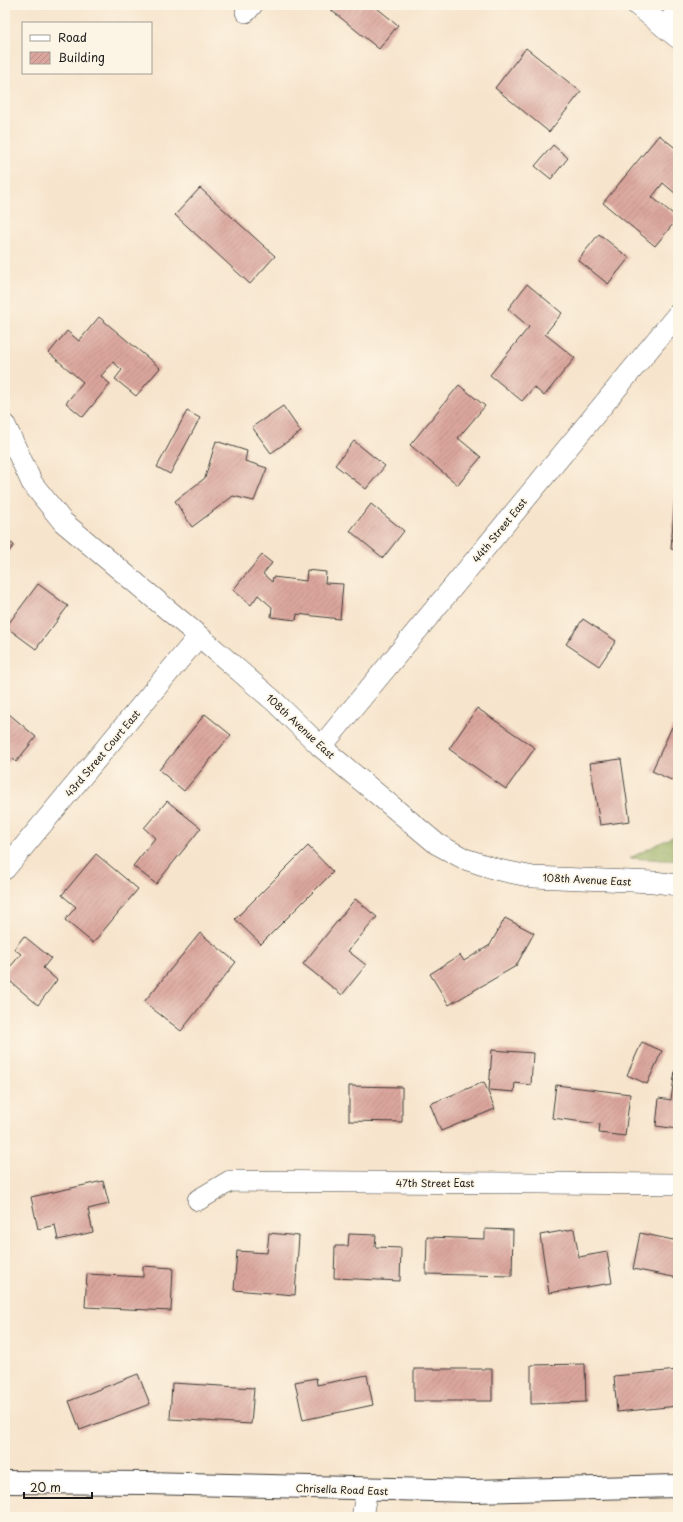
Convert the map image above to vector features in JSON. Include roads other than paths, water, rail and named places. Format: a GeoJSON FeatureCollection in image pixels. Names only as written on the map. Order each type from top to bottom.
{"type":"FeatureCollection","features":[{"type":"Feature","properties":{"kind":"street"},"geometry":{"type":"LineString","coordinates":[[637,5],[671,33],[678,11]]}},
{"type":"Feature","properties":{"kind":"street","name":"44th Street East"},"geometry":{"type":"LineString","coordinates":[[321,747],[678,314]]}},
{"type":"Feature","properties":{"kind":"street","name":"108th Avenue East"},"geometry":{"type":"LineString","coordinates":[[5,425],[32,483],[63,522],[199,636],[274,702],[321,747],[437,844],[465,859],[499,870],[533,877],[654,882],[678,885]]}},
{"type":"Feature","properties":{"kind":"street","name":"43rd Street Court East"},"geometry":{"type":"LineString","coordinates":[[5,869],[199,636]]}},
{"type":"Feature","properties":{"kind":"street","name":"47th Street East"},"geometry":{"type":"LineString","coordinates":[[198,1200],[230,1181],[678,1184]]}},
{"type":"Feature","properties":{"kind":"street","name":"Chrisella Road East"},"geometry":{"type":"LineString","coordinates":[[5,1482],[146,1483],[367,1490],[473,1491],[678,1486]]}},
{"type":"Feature","properties":{"kind":"street"},"geometry":{"type":"LineString","coordinates":[[362,1517],[367,1490]]}}]}
